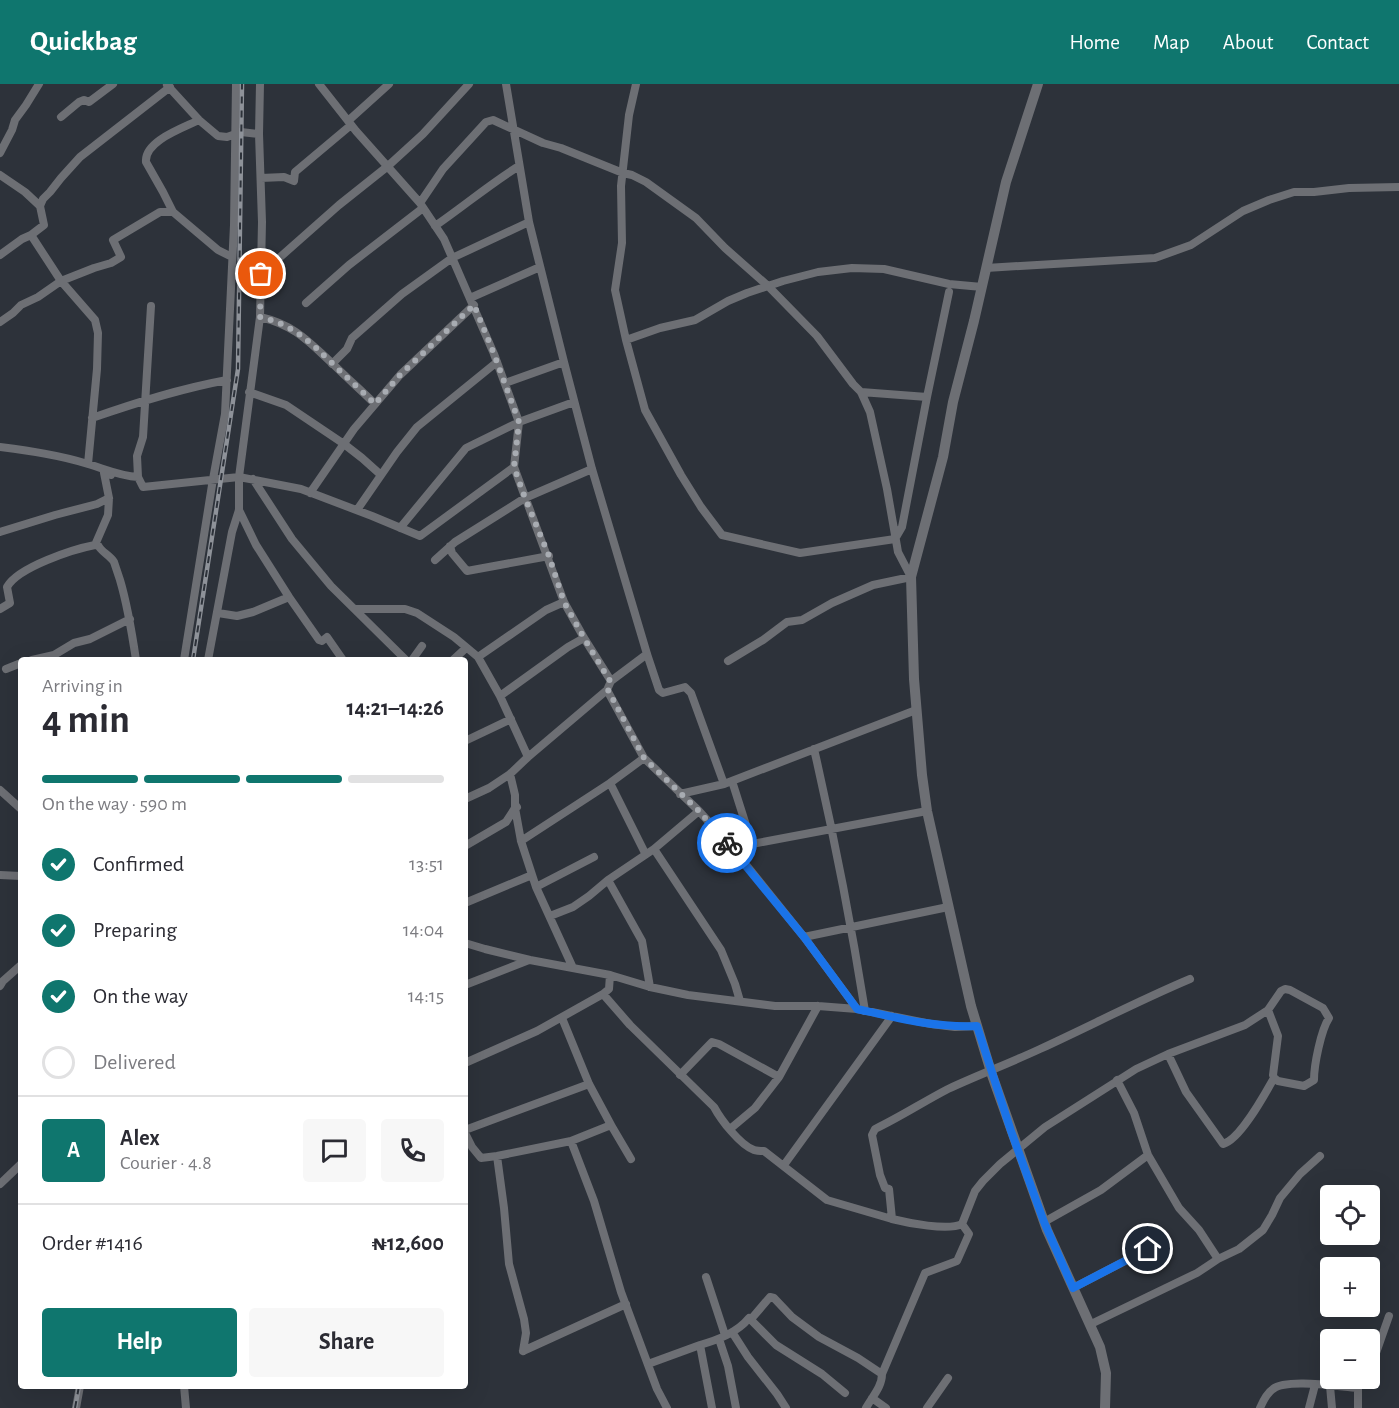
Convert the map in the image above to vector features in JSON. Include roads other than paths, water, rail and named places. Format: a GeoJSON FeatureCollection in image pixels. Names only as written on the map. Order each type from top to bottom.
{"type":"FeatureCollection","features":[{"type":"Feature","properties":{"kind":"street"},"geometry":{"type":"LineString","coordinates":[[0,153],[15,120],[39,84]]}},
{"type":"Feature","properties":{"kind":"street"},"geometry":{"type":"LineString","coordinates":[[61,117],[79,102],[84,100],[89,102],[113,84]]}},
{"type":"Feature","properties":{"kind":"street"},"geometry":{"type":"LineString","coordinates":[[184,657],[225,414],[234,225],[236,84]]}},
{"type":"Feature","properties":{"kind":"street"},"geometry":{"type":"LineString","coordinates":[[209,657],[232,531],[239,510],[239,477],[260,317],[262,222],[260,84]]}},
{"type":"Feature","properties":{"kind":"street"},"geometry":{"type":"LineString","coordinates":[[319,84],[422,205],[444,239],[472,302],[519,422],[514,467],[549,556],[564,602],[644,758],[699,811],[735,851],[861,1010]]}},
{"type":"Feature","properties":{"kind":"street"},"geometry":{"type":"LineString","coordinates":[[261,178],[284,177],[294,181],[296,172],[389,84]]}},
{"type":"Feature","properties":{"kind":"street"},"geometry":{"type":"LineString","coordinates":[[261,274],[339,205],[388,166],[423,134],[469,84]]}},
{"type":"Feature","properties":{"kind":"street"},"geometry":{"type":"LineString","coordinates":[[506,84],[529,222],[540,267],[592,469],[647,654],[659,690],[663,693],[685,687],[691,693],[752,844]]}},
{"type":"Feature","properties":{"kind":"street"},"geometry":{"type":"LineString","coordinates":[[636,84],[629,115],[621,186],[622,243],[615,290],[645,410],[681,475],[722,535],[800,553],[895,539]]}},
{"type":"Feature","properties":{"kind":"street"},"geometry":{"type":"LineString","coordinates":[[1038,84],[1006,182],[953,402],[943,457],[911,577],[916,710],[927,811],[959,957],[977,1026],[1044,1222],[1100,1347],[1106,1373],[1106,1408]]}},
{"type":"Feature","properties":{"kind":"street"},"geometry":{"type":"LineString","coordinates":[[40,206],[43,199],[80,157],[168,86],[199,120],[218,136],[227,137],[241,132],[259,134]]}},
{"type":"Feature","properties":{"kind":"street"},"geometry":{"type":"LineString","coordinates":[[199,120],[154,143],[146,157],[146,162],[173,212],[218,250],[232,257]]}},
{"type":"Feature","properties":{"kind":"street"},"geometry":{"type":"LineString","coordinates":[[306,303],[422,205],[443,169],[486,122],[493,120],[543,143],[639,178],[690,213],[768,286],[817,336],[861,392],[870,412],[898,552],[911,577]]}},
{"type":"Feature","properties":{"kind":"street"},"geometry":{"type":"LineString","coordinates":[[435,226],[519,166]]}},
{"type":"Feature","properties":{"kind":"street"},"geometry":{"type":"LineString","coordinates":[[0,175],[25,192],[40,206],[44,225],[0,255]]}},
{"type":"Feature","properties":{"kind":"street"},"geometry":{"type":"LineString","coordinates":[[986,268],[1155,258],[1191,245],[1243,211],[1294,192],[1349,188],[1399,188]]}},
{"type":"Feature","properties":{"kind":"street"},"geometry":{"type":"LineString","coordinates":[[0,322],[21,305],[38,297],[61,281],[111,263],[121,257],[113,240],[160,212],[173,212]]}},
{"type":"Feature","properties":{"kind":"street"},"geometry":{"type":"LineString","coordinates":[[332,364],[347,349],[352,338],[402,294],[452,258],[529,222]]}},
{"type":"Feature","properties":{"kind":"street"},"geometry":{"type":"LineString","coordinates":[[31,235],[61,281],[95,320],[98,333],[97,369],[88,464]]}},
{"type":"Feature","properties":{"kind":"street"},"geometry":{"type":"LineString","coordinates":[[310,493],[354,429],[375,404],[400,375],[472,302],[540,267]]}},
{"type":"Feature","properties":{"kind":"street"},"geometry":{"type":"LineString","coordinates":[[626,340],[660,328],[695,320],[728,301],[799,276],[818,272],[852,268],[884,269],[948,284],[982,287]]}},
{"type":"Feature","properties":{"kind":"street"},"geometry":{"type":"LineString","coordinates":[[895,539],[902,527],[949,291]]}},
{"type":"Feature","properties":{"kind":"street"},"geometry":{"type":"LineString","coordinates":[[143,487],[138,477],[136,456],[143,437],[151,306]]}},
{"type":"Feature","properties":{"kind":"street"},"geometry":{"type":"LineString","coordinates":[[260,317],[277,322],[300,334],[321,351],[375,404]]}},
{"type":"Feature","properties":{"kind":"street"},"geometry":{"type":"LineString","coordinates":[[505,383],[564,362]]}},
{"type":"Feature","properties":{"kind":"street"},"geometry":{"type":"LineString","coordinates":[[357,510],[417,427],[497,363]]}},
{"type":"Feature","properties":{"kind":"street"},"geometry":{"type":"LineString","coordinates":[[92,418],[146,399],[227,380]]}},
{"type":"Feature","properties":{"kind":"street"},"geometry":{"type":"LineString","coordinates":[[249,392],[286,405],[344,444],[381,476]]}},
{"type":"Feature","properties":{"kind":"street"},"geometry":{"type":"LineString","coordinates":[[861,392],[927,397]]}},
{"type":"Feature","properties":{"kind":"street"},"geometry":{"type":"LineString","coordinates":[[400,528],[466,448],[519,422],[574,402]]}},
{"type":"Feature","properties":{"kind":"street"},"geometry":{"type":"LineString","coordinates":[[0,447],[46,453],[125,476],[138,477]]}},
{"type":"Feature","properties":{"kind":"street"},"geometry":{"type":"LineString","coordinates":[[95,545],[108,515],[109,498],[104,473],[143,487],[239,477],[253,479],[301,489],[420,536],[514,467]]}},
{"type":"Feature","properties":{"kind":"street"},"geometry":{"type":"LineString","coordinates":[[435,560],[450,546],[489,519],[525,498],[592,469]]}},
{"type":"Feature","properties":{"kind":"street"},"geometry":{"type":"LineString","coordinates":[[253,479],[292,539],[331,586],[403,657]]}},
{"type":"Feature","properties":{"kind":"street"},"geometry":{"type":"LineString","coordinates":[[0,532],[97,504],[109,498]]}},
{"type":"Feature","properties":{"kind":"street"},"geometry":{"type":"LineString","coordinates":[[239,510],[256,545],[319,640],[327,637],[342,657]]}},
{"type":"Feature","properties":{"kind":"street"},"geometry":{"type":"LineString","coordinates":[[7,587],[13,579],[39,564],[79,548],[98,544],[114,564],[130,619],[136,657]]}},
{"type":"Feature","properties":{"kind":"street"},"geometry":{"type":"LineString","coordinates":[[450,546],[452,553],[467,571],[549,556]]}},
{"type":"Feature","properties":{"kind":"street"},"geometry":{"type":"LineString","coordinates":[[0,577],[7,587],[10,603],[0,609]]}},
{"type":"Feature","properties":{"kind":"street"},"geometry":{"type":"LineString","coordinates":[[728,661],[787,622],[802,620],[832,603],[873,585],[911,577]]}},
{"type":"Feature","properties":{"kind":"street"},"geometry":{"type":"LineString","coordinates":[[218,613],[237,616],[289,597]]}},
{"type":"Feature","properties":{"kind":"street"},"geometry":{"type":"LineString","coordinates":[[478,657],[546,610],[564,602]]}},
{"type":"Feature","properties":{"kind":"street"},"geometry":{"type":"LineString","coordinates":[[355,609],[405,609],[417,613],[454,637],[478,657],[500,696],[528,757]]}},
{"type":"Feature","properties":{"kind":"street"},"geometry":{"type":"LineString","coordinates":[[45,657],[54,655],[74,643],[90,639],[130,619]]}},
{"type":"Feature","properties":{"kind":"street"},"geometry":{"type":"LineString","coordinates":[[500,696],[584,638]]}},
{"type":"Feature","properties":{"kind":"street"},"geometry":{"type":"LineString","coordinates":[[414,657],[422,646]]}},
{"type":"Feature","properties":{"kind":"street"},"geometry":{"type":"LineString","coordinates":[[456,657],[466,648]]}},
{"type":"Feature","properties":{"kind":"street"},"geometry":{"type":"LineString","coordinates":[[468,798],[489,788],[510,774],[647,654]]}},
{"type":"Feature","properties":{"kind":"street"},"geometry":{"type":"LineString","coordinates":[[680,794],[728,782],[916,710]]}},
{"type":"Feature","properties":{"kind":"street"},"geometry":{"type":"LineString","coordinates":[[468,740],[512,720]]}},
{"type":"Feature","properties":{"kind":"street"},"geometry":{"type":"LineString","coordinates":[[814,749],[851,927],[861,1010]]}},
{"type":"Feature","properties":{"kind":"street"},"geometry":{"type":"LineString","coordinates":[[521,841],[644,758]]}},
{"type":"Feature","properties":{"kind":"street"},"geometry":{"type":"LineString","coordinates":[[510,774],[521,841],[536,887],[573,968]]}},
{"type":"Feature","properties":{"kind":"street"},"geometry":{"type":"LineString","coordinates":[[610,783],[645,854]]}},
{"type":"Feature","properties":{"kind":"street"},"geometry":{"type":"LineString","coordinates":[[0,790],[18,806]]}},
{"type":"Feature","properties":{"kind":"street"},"geometry":{"type":"LineString","coordinates":[[468,844],[506,822],[516,808]]}},
{"type":"Feature","properties":{"kind":"street"},"geometry":{"type":"LineString","coordinates":[[549,916],[573,907],[590,896],[608,880],[654,849],[699,811]]}},
{"type":"Feature","properties":{"kind":"street"},"geometry":{"type":"LineString","coordinates":[[735,851],[752,844],[927,811]]}},
{"type":"Feature","properties":{"kind":"street"},"geometry":{"type":"LineString","coordinates":[[654,849],[721,950],[740,1001]]}},
{"type":"Feature","properties":{"kind":"street"},"geometry":{"type":"LineString","coordinates":[[536,887],[594,857]]}},
{"type":"Feature","properties":{"kind":"street"},"geometry":{"type":"LineString","coordinates":[[468,902],[532,874]]}},
{"type":"Feature","properties":{"kind":"street"},"geometry":{"type":"LineString","coordinates":[[0,875],[18,876]]}},
{"type":"Feature","properties":{"kind":"street"},"geometry":{"type":"LineString","coordinates":[[608,880],[642,940],[650,987]]}},
{"type":"Feature","properties":{"kind":"street"},"geometry":{"type":"LineString","coordinates":[[804,937],[948,907]]}},
{"type":"Feature","properties":{"kind":"street"},"geometry":{"type":"LineString","coordinates":[[468,944],[530,960],[610,975],[688,995],[775,1005],[861,1010],[931,1024],[956,1027],[977,1026]]}},
{"type":"Feature","properties":{"kind":"street"},"geometry":{"type":"LineString","coordinates":[[468,984],[530,960]]}},
{"type":"Feature","properties":{"kind":"street"},"geometry":{"type":"LineString","coordinates":[[0,986],[18,967]]}},
{"type":"Feature","properties":{"kind":"street"},"geometry":{"type":"LineString","coordinates":[[468,1062],[537,1031],[603,994],[609,988],[610,975]]}},
{"type":"Feature","properties":{"kind":"street"},"geometry":{"type":"LineString","coordinates":[[892,1219],[889,1189],[885,1188],[872,1135],[875,1129],[990,1069],[1039,1049],[1190,979]]}},
{"type":"Feature","properties":{"kind":"street"},"geometry":{"type":"LineString","coordinates":[[603,994],[630,1025],[714,1107],[744,1144],[754,1150],[764,1151],[826,1200],[926,1226],[956,1227],[962,1224],[975,1191],[983,1181],[1045,1127],[1136,1069],[1168,1054],[1245,1025],[1268,1010],[1285,989],[1323,1008],[1329,1018],[1318,1052],[1314,1080],[1304,1086],[1278,1081],[1274,1078]]}},
{"type":"Feature","properties":{"kind":"street"},"geometry":{"type":"LineString","coordinates":[[730,1129],[755,1107],[779,1077],[818,1006]]}},
{"type":"Feature","properties":{"kind":"street"},"geometry":{"type":"LineString","coordinates":[[1168,1054],[1186,1092],[1223,1144],[1230,1142],[1255,1110],[1274,1078],[1278,1036],[1268,1010]]}},
{"type":"Feature","properties":{"kind":"street"},"geometry":{"type":"LineString","coordinates":[[784,1166],[892,1016]]}},
{"type":"Feature","properties":{"kind":"street"},"geometry":{"type":"LineString","coordinates":[[562,1018],[589,1084],[631,1159]]}},
{"type":"Feature","properties":{"kind":"street"},"geometry":{"type":"LineString","coordinates":[[680,1075],[712,1042],[779,1077]]}},
{"type":"Feature","properties":{"kind":"street"},"geometry":{"type":"LineString","coordinates":[[1117,1080],[1134,1113],[1148,1155],[1179,1208],[1218,1259]]}},
{"type":"Feature","properties":{"kind":"street"},"geometry":{"type":"LineString","coordinates":[[468,1130],[589,1084]]}},
{"type":"Feature","properties":{"kind":"street"},"geometry":{"type":"LineString","coordinates":[[468,1138],[481,1158],[571,1141],[611,1125]]}},
{"type":"Feature","properties":{"kind":"street"},"geometry":{"type":"LineString","coordinates":[[571,1141],[594,1201],[626,1304],[657,1389],[667,1408]]}},
{"type":"Feature","properties":{"kind":"street"},"geometry":{"type":"LineString","coordinates":[[1044,1222],[1101,1190],[1148,1155]]}},
{"type":"Feature","properties":{"kind":"street"},"geometry":{"type":"LineString","coordinates":[[1091,1324],[1197,1273],[1239,1249],[1263,1230],[1280,1198],[1320,1155]]}},
{"type":"Feature","properties":{"kind":"street"},"geometry":{"type":"LineString","coordinates":[[497,1156],[509,1264],[526,1333],[523,1351],[626,1304]]}},
{"type":"Feature","properties":{"kind":"street"},"geometry":{"type":"LineString","coordinates":[[0,1184],[18,1167]]}},
{"type":"Feature","properties":{"kind":"street"},"geometry":{"type":"LineString","coordinates":[[866,1408],[881,1384],[882,1374],[925,1273],[957,1261],[969,1234],[962,1224]]}},
{"type":"Feature","properties":{"kind":"street"},"geometry":{"type":"LineString","coordinates":[[1073,1288],[1148,1249]]}},
{"type":"Feature","properties":{"kind":"street"},"geometry":{"type":"LineString","coordinates":[[706,1277],[725,1336],[736,1408]]}},
{"type":"Feature","properties":{"kind":"street"},"geometry":{"type":"LineString","coordinates":[[648,1365],[725,1336],[752,1318],[770,1297],[819,1337],[882,1374]]}},
{"type":"Feature","properties":{"kind":"street"},"geometry":{"type":"LineString","coordinates":[[1380,1342],[1389,1316]]}},
{"type":"Feature","properties":{"kind":"street"},"geometry":{"type":"LineString","coordinates":[[749,1318],[776,1345],[822,1374],[845,1393]]}},
{"type":"Feature","properties":{"kind":"street"},"geometry":{"type":"LineString","coordinates":[[725,1336],[755,1367],[786,1408]]}},
{"type":"Feature","properties":{"kind":"street"},"geometry":{"type":"LineString","coordinates":[[700,1346],[712,1408]]}},
{"type":"Feature","properties":{"kind":"street"},"geometry":{"type":"LineString","coordinates":[[927,1408],[948,1378]]}},
{"type":"Feature","properties":{"kind":"street"},"geometry":{"type":"LineString","coordinates":[[1260,1408],[1273,1389],[1282,1384],[1320,1385]]}},
{"type":"Feature","properties":{"kind":"street"},"geometry":{"type":"LineString","coordinates":[[1309,1408],[1315,1385]]}},
{"type":"Feature","properties":{"kind":"street"},"geometry":{"type":"LineString","coordinates":[[76,1408],[79,1389]]}},
{"type":"Feature","properties":{"kind":"street"},"geometry":{"type":"LineString","coordinates":[[184,1389],[186,1408]]}},
{"type":"Feature","properties":{"kind":"street"},"geometry":{"type":"LineString","coordinates":[[1330,1389],[1332,1408]]}},
{"type":"Feature","properties":{"kind":"street"},"geometry":{"type":"LineString","coordinates":[[1358,1389],[1358,1408]]}},
{"type":"Feature","properties":{"kind":"street"},"geometry":{"type":"LineString","coordinates":[[872,1398],[886,1408]]}},
{"type":"Feature","properties":{"kind":"railway"},"geometry":{"type":"LineString","coordinates":[[193,657],[238,369],[242,84]]}},
{"type":"Feature","properties":{"kind":"railway"},"geometry":{"type":"LineString","coordinates":[[75,1408],[78,1389]]}}]}
